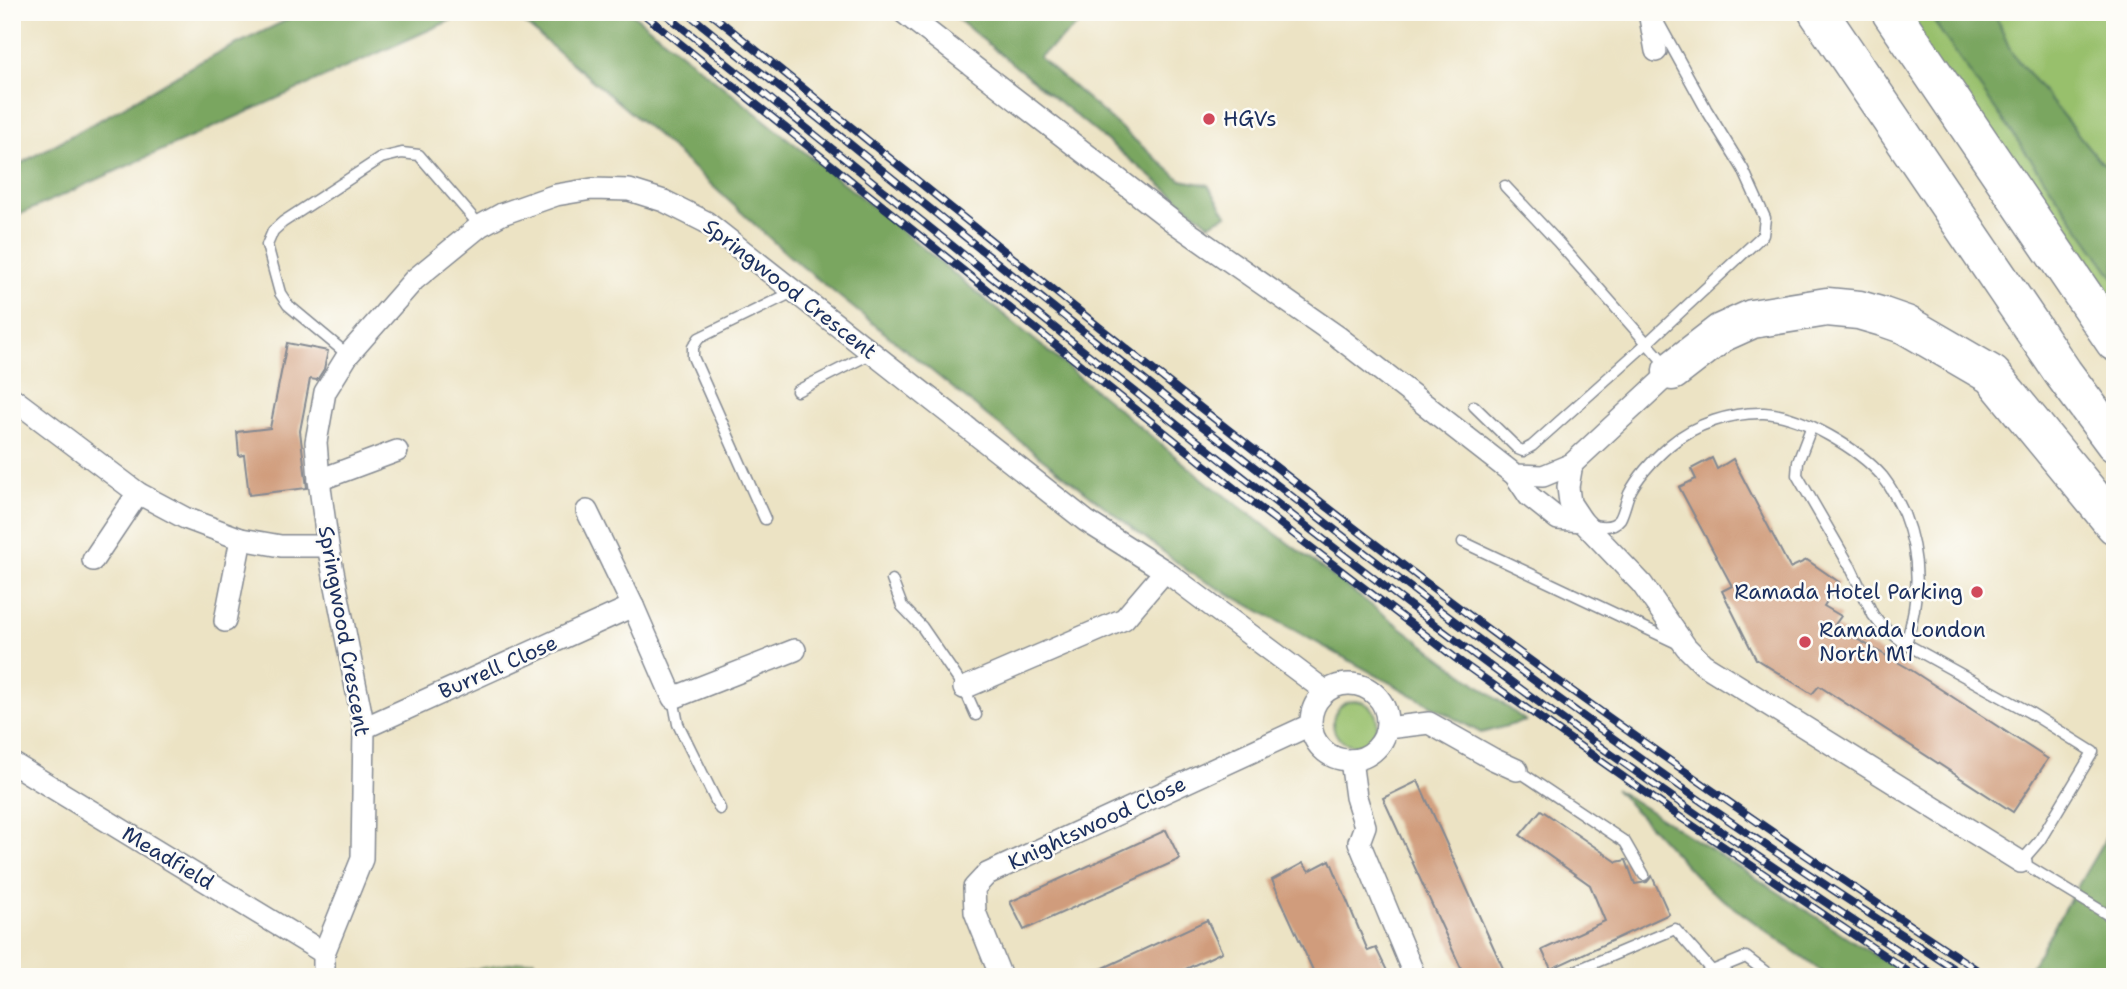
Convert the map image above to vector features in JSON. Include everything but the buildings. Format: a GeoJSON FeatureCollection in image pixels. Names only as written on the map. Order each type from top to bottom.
{"type":"FeatureCollection","features":[{"type":"Feature","properties":{"kind":"highway"},"geometry":{"type":"LineString","coordinates":[[1891,12],[2115,342]]}},
{"type":"Feature","properties":{"kind":"highway"},"geometry":{"type":"LineString","coordinates":[[1823,21],[2063,373],[2115,443]]}},
{"type":"Feature","properties":{"kind":"highway"},"geometry":{"type":"LineString","coordinates":[[1659,358],[1752,319],[1828,307],[1859,310],[1906,325],[1992,375],[2115,525]]}},
{"type":"Feature","properties":{"kind":"street"},"geometry":{"type":"LineString","coordinates":[[903,12],[1175,223],[1337,337],[1515,475],[1529,496],[1558,519],[1582,520]]}},
{"type":"Feature","properties":{"kind":"street"},"geometry":{"type":"LineString","coordinates":[[1651,12],[1656,51]]}},
{"type":"Feature","properties":{"kind":"street","name":"Springwood Crescent"},"geometry":{"type":"LineString","coordinates":[[324,977],[324,953],[362,859],[364,728],[328,546],[319,480],[316,442],[324,391],[348,355],[414,280],[480,226],[521,206],[556,195],[592,189],[629,190],[664,201],[706,222],[1086,521],[1165,571],[1325,691]]}},
{"type":"Feature","properties":{"kind":"street"},"geometry":{"type":"LineString","coordinates":[[1515,475],[1543,477],[1572,464],[1659,358]]}},
{"type":"Feature","properties":{"kind":"street"},"geometry":{"type":"LineString","coordinates":[[13,399],[138,493],[186,518],[241,539],[281,546],[328,546]]}},
{"type":"Feature","properties":{"kind":"street"},"geometry":{"type":"LineString","coordinates":[[319,480],[397,452]]}},
{"type":"Feature","properties":{"kind":"street"},"geometry":{"type":"LineString","coordinates":[[1572,464],[1568,487],[1570,503],[1582,520],[1642,584],[1686,648],[1703,664],[2021,862]]}},
{"type":"Feature","properties":{"kind":"street"},"geometry":{"type":"LineString","coordinates":[[93,560],[138,493]]}},
{"type":"Feature","properties":{"kind":"street"},"geometry":{"type":"LineString","coordinates":[[587,511],[673,698],[795,650]]}},
{"type":"Feature","properties":{"kind":"street"},"geometry":{"type":"LineString","coordinates":[[225,621],[241,539]]}},
{"type":"Feature","properties":{"kind":"street"},"geometry":{"type":"LineString","coordinates":[[964,688],[1124,619],[1165,571]]}},
{"type":"Feature","properties":{"kind":"street","name":"Burrell Close"},"geometry":{"type":"LineString","coordinates":[[364,728],[633,606]]}},
{"type":"Feature","properties":{"kind":"street"},"geometry":{"type":"LineString","coordinates":[[1350,683],[1374,692],[1387,715],[1383,740],[1375,750],[1352,760],[1328,754],[1313,736],[1311,725],[1312,712],[1325,691],[1350,683]]}},
{"type":"Feature","properties":{"kind":"street"},"geometry":{"type":"LineString","coordinates":[[1387,728],[1429,723],[1517,770]]}},
{"type":"Feature","properties":{"kind":"street","name":"Knightswood Close"},"geometry":{"type":"LineString","coordinates":[[1001,977],[975,912],[974,888],[987,874],[1311,725]]}},
{"type":"Feature","properties":{"kind":"street"},"geometry":{"type":"LineString","coordinates":[[1352,760],[1356,797],[1365,826],[1359,842],[1415,977]]}},
{"type":"Feature","properties":{"kind":"street","name":"Meadfield"},"geometry":{"type":"LineString","coordinates":[[12,763],[324,953]]}},
{"type":"Feature","properties":{"kind":"lane"},"geometry":{"type":"LineString","coordinates":[[1474,406],[1523,451],[1532,446],[1659,358],[1763,235],[1765,218],[1743,169],[1651,12]]}},
{"type":"Feature","properties":{"kind":"lane"},"geometry":{"type":"LineString","coordinates":[[348,355],[288,305],[280,293],[267,245],[273,231],[382,158],[402,153],[419,155],[480,226]]}},
{"type":"Feature","properties":{"kind":"lane"},"geometry":{"type":"LineString","coordinates":[[1505,186],[1659,358]]}},
{"type":"Feature","properties":{"kind":"lane"},"geometry":{"type":"LineString","coordinates":[[765,519],[693,357],[693,347],[699,338],[796,291]]}},
{"type":"Feature","properties":{"kind":"lane"},"geometry":{"type":"LineString","coordinates":[[797,391],[873,353]]}},
{"type":"Feature","properties":{"kind":"lane"},"geometry":{"type":"LineString","coordinates":[[1582,520],[1599,527],[1610,526],[1619,519],[1630,492],[1652,463],[1691,430],[1741,415],[1764,413],[1786,416],[1846,445],[1885,478],[1904,515],[1918,576],[1917,599],[1906,644]]}},
{"type":"Feature","properties":{"kind":"lane"},"geometry":{"type":"LineString","coordinates":[[1811,428],[1798,462],[1797,475],[1851,568],[1873,615],[1892,636],[2029,712],[2093,752],[2040,840],[2021,862],[2115,919]]}},
{"type":"Feature","properties":{"kind":"lane"},"geometry":{"type":"LineString","coordinates":[[1463,542],[1686,648]]}},
{"type":"Feature","properties":{"kind":"lane"},"geometry":{"type":"LineString","coordinates":[[892,580],[902,606],[922,627],[964,688],[976,715]]}},
{"type":"Feature","properties":{"kind":"lane"},"geometry":{"type":"LineString","coordinates":[[673,698],[678,724],[720,810]]}},
{"type":"Feature","properties":{"kind":"lane"},"geometry":{"type":"LineString","coordinates":[[1517,770],[1625,842],[1644,875]]}},
{"type":"Feature","properties":{"kind":"lane"},"geometry":{"type":"LineString","coordinates":[[1561,977],[1675,929],[1712,971],[1746,957],[1772,977]]}},
{"type":"Feature","properties":{"kind":"green space"},"geometry":{"type":"Polygon","coordinates":[[[303,12],[469,12],[12,218],[12,168],[196,64],[303,12]]]}},
{"type":"Feature","properties":{"kind":"green space"},"geometry":{"type":"Polygon","coordinates":[[[511,12],[630,12],[883,215],[1208,483],[1526,721],[1481,733],[1192,574],[995,422],[788,255],[657,135],[511,12]]]}},
{"type":"Feature","properties":{"kind":"green space"},"geometry":{"type":"Polygon","coordinates":[[[949,12],[1094,12],[1039,57],[1181,180],[1208,185],[1227,215],[1209,224],[949,12]]]}},
{"type":"Feature","properties":{"kind":"green space"},"geometry":{"type":"Polygon","coordinates":[[[1888,12],[2115,12],[2115,332],[1888,12]]]}},
{"type":"Feature","properties":{"kind":"green space"},"geometry":{"type":"Polygon","coordinates":[[[1927,12],[1994,12],[2011,52],[2099,160],[2115,172],[2115,279],[1927,12]]]}},
{"type":"Feature","properties":{"kind":"green space"},"geometry":{"type":"Polygon","coordinates":[[[1355,701],[1364,702],[1371,707],[1376,714],[1376,732],[1371,739],[1364,744],[1355,745],[1346,744],[1339,739],[1334,732],[1333,723],[1334,714],[1339,707],[1346,702],[1355,701]]]}},
{"type":"Feature","properties":{"kind":"green space"},"geometry":{"type":"Polygon","coordinates":[[[1615,789],[1908,977],[1829,977],[1705,886],[1615,789]]]}},
{"type":"Feature","properties":{"kind":"green space"},"geometry":{"type":"Polygon","coordinates":[[[2115,822],[2115,977],[2025,977],[2115,822]]]}},
{"type":"Feature","properties":{"kind":"green space"},"geometry":{"type":"Polygon","coordinates":[[[534,960],[537,977],[426,977],[534,960]]]}},
{"type":"Feature","properties":{"kind":"railway"},"geometry":{"type":"LineString","coordinates":[[641,12],[1244,496],[1458,660],[1680,817],[1916,977]]}},
{"type":"Feature","properties":{"kind":"railway"},"geometry":{"type":"LineString","coordinates":[[663,12],[1160,412],[1361,569],[1580,732],[1938,977]]}},
{"type":"Feature","properties":{"kind":"railway"},"geometry":{"type":"LineString","coordinates":[[686,12],[1186,413],[1439,610],[1698,799],[1966,977]]}},
{"type":"Feature","properties":{"kind":"railway"},"geometry":{"type":"LineString","coordinates":[[709,12],[998,246],[1386,553],[1734,806],[1988,977]]}},
{"type":"Feature","properties":{"kind":"place","name":"HGVs"},"geometry":{"type":"Point","coordinates":[1209,119]}},
{"type":"Feature","properties":{"kind":"place","name":"Ramada Hotel Parking"},"geometry":{"type":"Point","coordinates":[1977,592]}},
{"type":"Feature","properties":{"kind":"place","name":"Ramada London North M1"},"geometry":{"type":"Point","coordinates":[1805,642]}}]}
